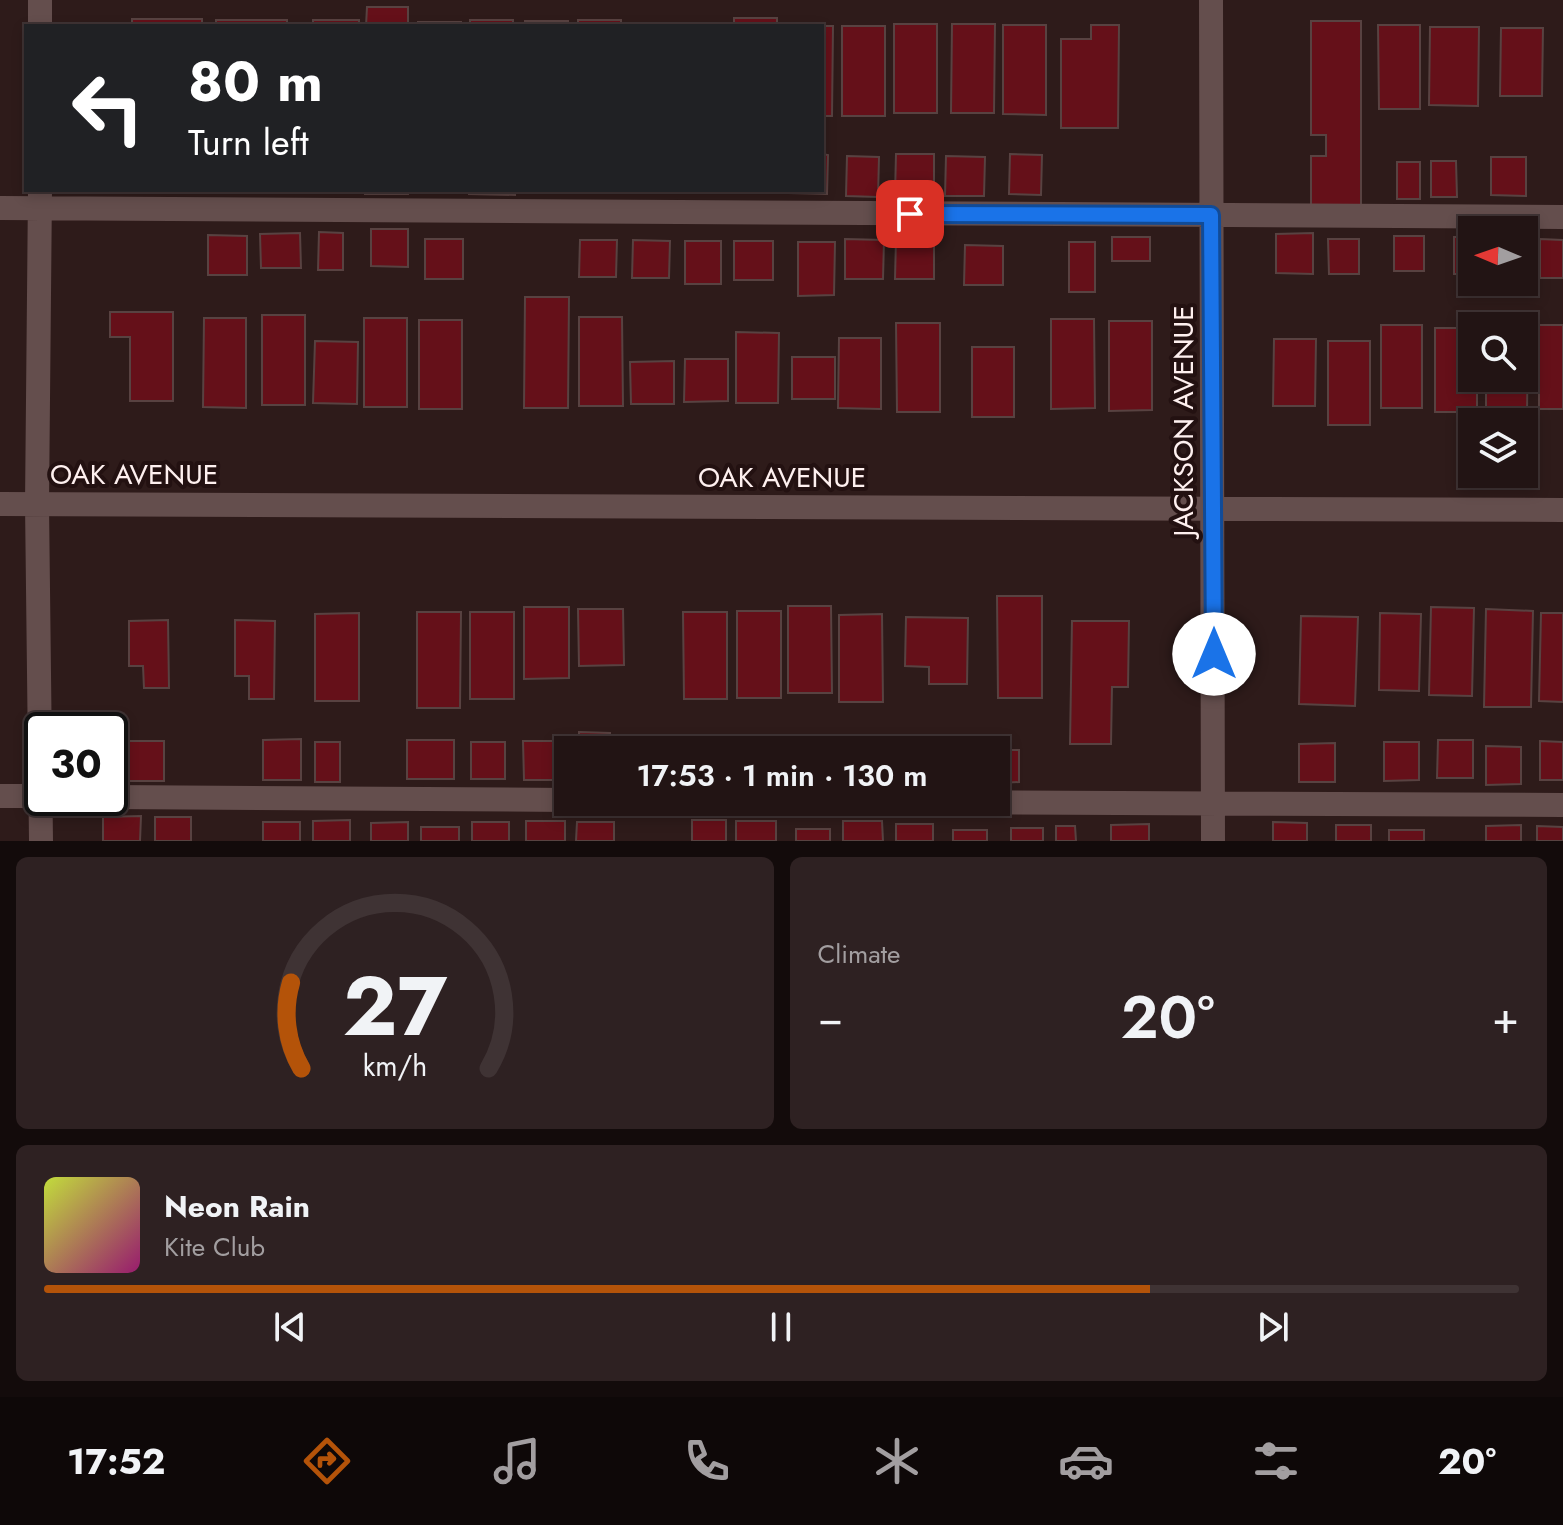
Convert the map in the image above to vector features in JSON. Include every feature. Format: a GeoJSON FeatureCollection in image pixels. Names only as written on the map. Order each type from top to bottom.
{"type":"FeatureCollection","features":[{"type":"Feature","properties":{"kind":"street"},"geometry":{"type":"LineString","coordinates":[[40,0],[40,24]]}},
{"type":"Feature","properties":{"kind":"street","name":"JACKSON AVENUE"},"geometry":{"type":"LineString","coordinates":[[1211,0],[1213,841]]}},
{"type":"Feature","properties":{"kind":"street"},"geometry":{"type":"LineString","coordinates":[[40,199],[37,504],[40,712]]}},
{"type":"Feature","properties":{"kind":"street"},"geometry":{"type":"LineString","coordinates":[[0,208],[40,199],[1563,217]]}},
{"type":"Feature","properties":{"kind":"street","name":"OAK AVENUE"},"geometry":{"type":"LineString","coordinates":[[0,504],[1563,510]]}},
{"type":"Feature","properties":{"kind":"street"},"geometry":{"type":"LineString","coordinates":[[0,796],[24,796]]}},
{"type":"Feature","properties":{"kind":"street"},"geometry":{"type":"LineString","coordinates":[[128,797],[554,800]]}},
{"type":"Feature","properties":{"kind":"street"},"geometry":{"type":"LineString","coordinates":[[1010,803],[1563,805]]}},
{"type":"Feature","properties":{"kind":"street"},"geometry":{"type":"LineString","coordinates":[[41,816],[41,841]]}},
{"type":"Feature","properties":{"kind":"building"},"geometry":{"type":"Polygon","coordinates":[[[367,7],[408,7],[408,24],[366,24],[367,7]]]}},
{"type":"Feature","properties":{"kind":"building"},"geometry":{"type":"Polygon","coordinates":[[[734,18],[777,18],[777,24],[734,24],[734,18]]]}},
{"type":"Feature","properties":{"kind":"building"},"geometry":{"type":"Polygon","coordinates":[[[132,19],[202,19],[202,24],[132,24],[132,19]]]}},
{"type":"Feature","properties":{"kind":"building"},"geometry":{"type":"Polygon","coordinates":[[[216,20],[287,20],[287,24],[216,24],[216,20]]]}},
{"type":"Feature","properties":{"kind":"building"},"geometry":{"type":"Polygon","coordinates":[[[313,20],[359,20],[359,24],[313,24],[313,20]]]}},
{"type":"Feature","properties":{"kind":"building"},"geometry":{"type":"Polygon","coordinates":[[[470,20],[513,20],[513,24],[470,24],[470,20]]]}},
{"type":"Feature","properties":{"kind":"building"},"geometry":{"type":"Polygon","coordinates":[[[578,20],[621,20],[621,24],[578,24],[578,20]]]}},
{"type":"Feature","properties":{"kind":"building"},"geometry":{"type":"Polygon","coordinates":[[[525,21],[568,21],[568,24],[525,24],[525,21]]]}},
{"type":"Feature","properties":{"kind":"building"},"geometry":{"type":"Polygon","coordinates":[[[1311,21],[1361,21],[1361,205],[1311,205],[1311,156],[1326,156],[1326,135],[1311,135],[1311,21]]]}},
{"type":"Feature","properties":{"kind":"building"},"geometry":{"type":"Polygon","coordinates":[[[418,22],[461,22],[461,24],[418,22]]]}},
{"type":"Feature","properties":{"kind":"building"},"geometry":{"type":"Polygon","coordinates":[[[894,24],[937,24],[937,113],[894,113],[894,24]]]}},
{"type":"Feature","properties":{"kind":"building"},"geometry":{"type":"Polygon","coordinates":[[[952,24],[995,24],[994,113],[951,113],[952,24]]]}},
{"type":"Feature","properties":{"kind":"building"},"geometry":{"type":"Polygon","coordinates":[[[1003,25],[1046,25],[1046,115],[1003,114],[1003,25]]]}},
{"type":"Feature","properties":{"kind":"building"},"geometry":{"type":"Polygon","coordinates":[[[1091,25],[1119,25],[1118,128],[1061,128],[1061,39],[1091,39],[1091,25]]]}},
{"type":"Feature","properties":{"kind":"building"},"geometry":{"type":"Polygon","coordinates":[[[1378,25],[1420,25],[1420,109],[1379,109],[1378,25]]]}},
{"type":"Feature","properties":{"kind":"building"},"geometry":{"type":"Polygon","coordinates":[[[824,26],[833,26],[832,116],[824,116],[824,26]]]}},
{"type":"Feature","properties":{"kind":"building"},"geometry":{"type":"Polygon","coordinates":[[[842,26],[885,26],[885,116],[842,116],[842,26]]]}},
{"type":"Feature","properties":{"kind":"building"},"geometry":{"type":"Polygon","coordinates":[[[1430,27],[1479,27],[1478,106],[1429,105],[1430,27]]]}},
{"type":"Feature","properties":{"kind":"building"},"geometry":{"type":"Polygon","coordinates":[[[1501,28],[1543,28],[1542,96],[1500,96],[1501,28]]]}},
{"type":"Feature","properties":{"kind":"building"},"geometry":{"type":"Polygon","coordinates":[[[824,154],[828,155],[827,194],[789,193],[824,192],[824,154]]]}},
{"type":"Feature","properties":{"kind":"building"},"geometry":{"type":"Polygon","coordinates":[[[896,154],[934,154],[934,194],[895,194],[896,154]]]}},
{"type":"Feature","properties":{"kind":"building"},"geometry":{"type":"Polygon","coordinates":[[[1010,154],[1042,155],[1041,195],[1009,194],[1010,154]]]}},
{"type":"Feature","properties":{"kind":"building"},"geometry":{"type":"Polygon","coordinates":[[[847,156],[879,157],[878,197],[846,196],[847,156]]]}},
{"type":"Feature","properties":{"kind":"building"},"geometry":{"type":"Polygon","coordinates":[[[946,156],[985,157],[984,196],[945,196],[946,156]]]}},
{"type":"Feature","properties":{"kind":"building"},"geometry":{"type":"Polygon","coordinates":[[[1491,157],[1526,157],[1526,196],[1491,195],[1491,157]]]}},
{"type":"Feature","properties":{"kind":"building"},"geometry":{"type":"Polygon","coordinates":[[[1431,161],[1456,161],[1457,197],[1431,197],[1431,161]]]}},
{"type":"Feature","properties":{"kind":"building"},"geometry":{"type":"Polygon","coordinates":[[[1397,162],[1420,162],[1420,199],[1397,199],[1397,162]]]}},
{"type":"Feature","properties":{"kind":"building"},"geometry":{"type":"Polygon","coordinates":[[[365,192],[408,192],[408,194],[365,192]]]}},
{"type":"Feature","properties":{"kind":"building"},"geometry":{"type":"Polygon","coordinates":[[[419,192],[462,192],[462,193],[419,192]]]}},
{"type":"Feature","properties":{"kind":"building"},"geometry":{"type":"Polygon","coordinates":[[[469,192],[515,192],[515,195],[469,192]]]}},
{"type":"Feature","properties":{"kind":"building"},"geometry":{"type":"Polygon","coordinates":[[[371,229],[408,229],[408,267],[371,266],[371,229]]]}},
{"type":"Feature","properties":{"kind":"building"},"geometry":{"type":"Polygon","coordinates":[[[319,232],[343,233],[343,270],[318,270],[319,232]]]}},
{"type":"Feature","properties":{"kind":"building"},"geometry":{"type":"Polygon","coordinates":[[[300,233],[301,268],[261,268],[260,234],[300,233]]]}},
{"type":"Feature","properties":{"kind":"building"},"geometry":{"type":"Polygon","coordinates":[[[1313,233],[1313,274],[1276,273],[1276,234],[1313,233]]]}},
{"type":"Feature","properties":{"kind":"building"},"geometry":{"type":"Polygon","coordinates":[[[208,235],[247,236],[247,275],[208,275],[208,235]]]}},
{"type":"Feature","properties":{"kind":"building"},"geometry":{"type":"Polygon","coordinates":[[[1394,236],[1424,236],[1424,271],[1394,271],[1394,236]]]}},
{"type":"Feature","properties":{"kind":"building"},"geometry":{"type":"Polygon","coordinates":[[[1112,237],[1150,237],[1150,261],[1112,261],[1112,237]]]}},
{"type":"Feature","properties":{"kind":"building"},"geometry":{"type":"Polygon","coordinates":[[[1454,237],[1458,237],[1458,274],[1454,274],[1454,237]]]}},
{"type":"Feature","properties":{"kind":"building"},"geometry":{"type":"Polygon","coordinates":[[[425,239],[463,239],[463,279],[425,279],[425,239]]]}},
{"type":"Feature","properties":{"kind":"building"},"geometry":{"type":"Polygon","coordinates":[[[845,239],[884,240],[883,279],[845,279],[845,239]]]}},
{"type":"Feature","properties":{"kind":"building"},"geometry":{"type":"Polygon","coordinates":[[[896,239],[934,239],[934,279],[895,279],[896,239]]]}},
{"type":"Feature","properties":{"kind":"building"},"geometry":{"type":"Polygon","coordinates":[[[1328,239],[1359,239],[1359,274],[1329,274],[1328,239]]]}},
{"type":"Feature","properties":{"kind":"building"},"geometry":{"type":"Polygon","coordinates":[[[1540,239],[1563,240],[1563,278],[1540,278],[1540,239]]]}},
{"type":"Feature","properties":{"kind":"building"},"geometry":{"type":"Polygon","coordinates":[[[580,240],[617,240],[616,277],[579,277],[580,240]]]}},
{"type":"Feature","properties":{"kind":"building"},"geometry":{"type":"Polygon","coordinates":[[[633,240],[670,241],[669,278],[632,278],[633,240]]]}},
{"type":"Feature","properties":{"kind":"building"},"geometry":{"type":"Polygon","coordinates":[[[685,241],[721,241],[721,284],[685,284],[685,241]]]}},
{"type":"Feature","properties":{"kind":"building"},"geometry":{"type":"Polygon","coordinates":[[[734,241],[773,241],[773,280],[734,280],[734,241]]]}},
{"type":"Feature","properties":{"kind":"building"},"geometry":{"type":"Polygon","coordinates":[[[798,242],[835,242],[834,295],[798,296],[798,242]]]}},
{"type":"Feature","properties":{"kind":"building"},"geometry":{"type":"Polygon","coordinates":[[[1069,242],[1095,242],[1095,292],[1069,292],[1069,242]]]}},
{"type":"Feature","properties":{"kind":"building"},"geometry":{"type":"Polygon","coordinates":[[[965,245],[1003,246],[1003,285],[964,285],[965,245]]]}},
{"type":"Feature","properties":{"kind":"building"},"geometry":{"type":"Polygon","coordinates":[[[525,297],[569,297],[568,408],[524,408],[525,297]]]}},
{"type":"Feature","properties":{"kind":"building"},"geometry":{"type":"Polygon","coordinates":[[[110,312],[173,312],[173,401],[130,401],[130,337],[110,337],[110,312]]]}},
{"type":"Feature","properties":{"kind":"building"},"geometry":{"type":"Polygon","coordinates":[[[262,315],[305,315],[305,405],[262,405],[262,315]]]}},
{"type":"Feature","properties":{"kind":"building"},"geometry":{"type":"Polygon","coordinates":[[[579,317],[622,317],[623,406],[579,406],[579,317]]]}},
{"type":"Feature","properties":{"kind":"building"},"geometry":{"type":"Polygon","coordinates":[[[204,318],[246,318],[246,408],[203,407],[204,318]]]}},
{"type":"Feature","properties":{"kind":"building"},"geometry":{"type":"Polygon","coordinates":[[[364,318],[407,318],[407,407],[364,407],[364,318]]]}},
{"type":"Feature","properties":{"kind":"building"},"geometry":{"type":"Polygon","coordinates":[[[1051,319],[1094,319],[1095,408],[1051,409],[1051,319]]]}},
{"type":"Feature","properties":{"kind":"building"},"geometry":{"type":"Polygon","coordinates":[[[419,320],[462,320],[462,409],[419,409],[419,320]]]}},
{"type":"Feature","properties":{"kind":"building"},"geometry":{"type":"Polygon","coordinates":[[[1109,321],[1152,321],[1152,410],[1109,411],[1109,321]]]}},
{"type":"Feature","properties":{"kind":"building"},"geometry":{"type":"Polygon","coordinates":[[[896,323],[940,323],[940,412],[897,412],[896,323]]]}},
{"type":"Feature","properties":{"kind":"building"},"geometry":{"type":"Polygon","coordinates":[[[1381,325],[1422,325],[1422,408],[1381,408],[1381,325]]]}},
{"type":"Feature","properties":{"kind":"building"},"geometry":{"type":"Polygon","coordinates":[[[1539,325],[1563,325],[1563,409],[1539,409],[1539,325]]]}},
{"type":"Feature","properties":{"kind":"building"},"geometry":{"type":"Polygon","coordinates":[[[1435,328],[1458,328],[1458,392],[1477,392],[1477,408],[1435,412],[1435,328]]]}},
{"type":"Feature","properties":{"kind":"building"},"geometry":{"type":"Polygon","coordinates":[[[736,332],[779,333],[778,403],[736,403],[736,332]]]}},
{"type":"Feature","properties":{"kind":"building"},"geometry":{"type":"Polygon","coordinates":[[[839,338],[881,338],[881,409],[838,408],[839,338]]]}},
{"type":"Feature","properties":{"kind":"building"},"geometry":{"type":"Polygon","coordinates":[[[1274,339],[1316,339],[1315,406],[1273,406],[1274,339]]]}},
{"type":"Feature","properties":{"kind":"building"},"geometry":{"type":"Polygon","coordinates":[[[315,341],[358,342],[357,404],[313,403],[315,341]]]}},
{"type":"Feature","properties":{"kind":"building"},"geometry":{"type":"Polygon","coordinates":[[[1328,341],[1370,341],[1370,425],[1328,425],[1328,341]]]}},
{"type":"Feature","properties":{"kind":"building"},"geometry":{"type":"Polygon","coordinates":[[[972,347],[1014,347],[1014,417],[972,417],[972,347]]]}},
{"type":"Feature","properties":{"kind":"building"},"geometry":{"type":"Polygon","coordinates":[[[792,357],[835,357],[835,399],[792,399],[792,357]]]}},
{"type":"Feature","properties":{"kind":"building"},"geometry":{"type":"Polygon","coordinates":[[[685,359],[728,359],[728,401],[684,402],[685,359]]]}},
{"type":"Feature","properties":{"kind":"building"},"geometry":{"type":"Polygon","coordinates":[[[674,361],[674,404],[631,404],[630,362],[674,361]]]}},
{"type":"Feature","properties":{"kind":"building"},"geometry":{"type":"Polygon","coordinates":[[[1486,392],[1527,392],[1527,408],[1486,408],[1486,392]]]}},
{"type":"Feature","properties":{"kind":"building"},"geometry":{"type":"Polygon","coordinates":[[[997,596],[1042,596],[1042,698],[998,698],[997,596]]]}},
{"type":"Feature","properties":{"kind":"building"},"geometry":{"type":"Polygon","coordinates":[[[788,606],[831,606],[832,693],[788,693],[788,606]]]}},
{"type":"Feature","properties":{"kind":"building"},"geometry":{"type":"Polygon","coordinates":[[[524,607],[569,607],[569,678],[524,679],[524,607]]]}},
{"type":"Feature","properties":{"kind":"building"},"geometry":{"type":"Polygon","coordinates":[[[1431,607],[1474,608],[1472,696],[1429,695],[1431,607]]]}},
{"type":"Feature","properties":{"kind":"building"},"geometry":{"type":"Polygon","coordinates":[[[578,609],[623,609],[624,665],[579,666],[578,609]]]}},
{"type":"Feature","properties":{"kind":"building"},"geometry":{"type":"Polygon","coordinates":[[[1486,609],[1533,611],[1531,707],[1484,707],[1486,609]]]}},
{"type":"Feature","properties":{"kind":"building"},"geometry":{"type":"Polygon","coordinates":[[[737,611],[781,611],[781,698],[737,698],[737,611]]]}},
{"type":"Feature","properties":{"kind":"building"},"geometry":{"type":"Polygon","coordinates":[[[417,612],[461,612],[460,708],[417,708],[417,612]]]}},
{"type":"Feature","properties":{"kind":"building"},"geometry":{"type":"Polygon","coordinates":[[[470,612],[514,612],[514,699],[470,699],[470,612]]]}},
{"type":"Feature","properties":{"kind":"building"},"geometry":{"type":"Polygon","coordinates":[[[683,612],[727,612],[727,699],[684,699],[683,612]]]}},
{"type":"Feature","properties":{"kind":"building"},"geometry":{"type":"Polygon","coordinates":[[[359,613],[359,701],[315,701],[315,614],[359,613]]]}},
{"type":"Feature","properties":{"kind":"building"},"geometry":{"type":"Polygon","coordinates":[[[1380,613],[1421,614],[1419,691],[1379,690],[1380,613]]]}},
{"type":"Feature","properties":{"kind":"building"},"geometry":{"type":"Polygon","coordinates":[[[1541,613],[1563,613],[1563,702],[1539,701],[1541,613]]]}},
{"type":"Feature","properties":{"kind":"building"},"geometry":{"type":"Polygon","coordinates":[[[882,614],[883,702],[839,702],[839,615],[882,614]]]}},
{"type":"Feature","properties":{"kind":"building"},"geometry":{"type":"Polygon","coordinates":[[[1301,616],[1358,617],[1355,706],[1299,704],[1301,616]]]}},
{"type":"Feature","properties":{"kind":"building"},"geometry":{"type":"Polygon","coordinates":[[[906,617],[968,618],[967,684],[929,684],[929,667],[905,666],[906,617]]]}},
{"type":"Feature","properties":{"kind":"building"},"geometry":{"type":"Polygon","coordinates":[[[168,620],[169,688],[144,688],[143,666],[129,666],[129,621],[168,620]]]}},
{"type":"Feature","properties":{"kind":"building"},"geometry":{"type":"Polygon","coordinates":[[[235,620],[275,621],[274,699],[249,699],[249,676],[235,676],[235,620]]]}},
{"type":"Feature","properties":{"kind":"building"},"geometry":{"type":"Polygon","coordinates":[[[1072,621],[1129,621],[1128,687],[1112,687],[1111,744],[1070,744],[1072,621]]]}},
{"type":"Feature","properties":{"kind":"building"},"geometry":{"type":"Polygon","coordinates":[[[579,732],[610,733],[610,736],[579,736],[579,732]]]}},
{"type":"Feature","properties":{"kind":"building"},"geometry":{"type":"Polygon","coordinates":[[[301,739],[301,780],[263,780],[263,740],[301,739]]]}},
{"type":"Feature","properties":{"kind":"building"},"geometry":{"type":"Polygon","coordinates":[[[407,740],[454,740],[454,779],[407,779],[407,740]]]}},
{"type":"Feature","properties":{"kind":"building"},"geometry":{"type":"Polygon","coordinates":[[[1438,740],[1473,740],[1473,778],[1437,778],[1438,740]]]}},
{"type":"Feature","properties":{"kind":"building"},"geometry":{"type":"Polygon","coordinates":[[[128,741],[164,741],[164,781],[128,781],[128,741]]]}},
{"type":"Feature","properties":{"kind":"building"},"geometry":{"type":"Polygon","coordinates":[[[523,741],[554,741],[554,780],[524,780],[523,741]]]}},
{"type":"Feature","properties":{"kind":"building"},"geometry":{"type":"Polygon","coordinates":[[[1540,741],[1563,742],[1563,780],[1540,780],[1540,741]]]}},
{"type":"Feature","properties":{"kind":"building"},"geometry":{"type":"Polygon","coordinates":[[[315,742],[340,742],[340,782],[315,782],[315,742]]]}},
{"type":"Feature","properties":{"kind":"building"},"geometry":{"type":"Polygon","coordinates":[[[471,742],[505,742],[505,779],[471,779],[471,742]]]}},
{"type":"Feature","properties":{"kind":"building"},"geometry":{"type":"Polygon","coordinates":[[[1384,742],[1419,742],[1419,780],[1384,781],[1384,742]]]}},
{"type":"Feature","properties":{"kind":"building"},"geometry":{"type":"Polygon","coordinates":[[[1335,743],[1335,782],[1299,782],[1299,744],[1335,743]]]}},
{"type":"Feature","properties":{"kind":"building"},"geometry":{"type":"Polygon","coordinates":[[[1486,746],[1521,747],[1521,784],[1486,785],[1486,746]]]}},
{"type":"Feature","properties":{"kind":"building"},"geometry":{"type":"Polygon","coordinates":[[[1010,750],[1019,750],[1019,782],[1010,782],[1010,750]]]}},
{"type":"Feature","properties":{"kind":"building"},"geometry":{"type":"Polygon","coordinates":[[[141,816],[140,841],[103,841],[103,817],[141,816]]]}},
{"type":"Feature","properties":{"kind":"building"},"geometry":{"type":"Polygon","coordinates":[[[155,817],[191,817],[191,841],[155,841],[155,817]]]}},
{"type":"Feature","properties":{"kind":"building"},"geometry":{"type":"Polygon","coordinates":[[[350,820],[350,841],[313,841],[313,821],[350,820]]]}},
{"type":"Feature","properties":{"kind":"building"},"geometry":{"type":"Polygon","coordinates":[[[692,820],[726,820],[726,841],[692,841],[692,820]]]}},
{"type":"Feature","properties":{"kind":"building"},"geometry":{"type":"Polygon","coordinates":[[[526,821],[565,821],[565,841],[526,841],[526,821]]]}},
{"type":"Feature","properties":{"kind":"building"},"geometry":{"type":"Polygon","coordinates":[[[736,821],[776,821],[776,841],[736,841],[736,821]]]}},
{"type":"Feature","properties":{"kind":"building"},"geometry":{"type":"Polygon","coordinates":[[[843,821],[882,821],[883,841],[843,841],[843,821]]]}},
{"type":"Feature","properties":{"kind":"building"},"geometry":{"type":"Polygon","coordinates":[[[263,822],[300,822],[300,841],[263,841],[263,822]]]}},
{"type":"Feature","properties":{"kind":"building"},"geometry":{"type":"Polygon","coordinates":[[[408,822],[408,841],[371,841],[371,823],[408,822]]]}},
{"type":"Feature","properties":{"kind":"building"},"geometry":{"type":"Polygon","coordinates":[[[472,822],[509,822],[509,841],[472,841],[472,822]]]}},
{"type":"Feature","properties":{"kind":"building"},"geometry":{"type":"Polygon","coordinates":[[[577,822],[614,822],[614,841],[576,841],[577,822]]]}},
{"type":"Feature","properties":{"kind":"building"},"geometry":{"type":"Polygon","coordinates":[[[1273,822],[1307,823],[1307,841],[1273,841],[1273,822]]]}},
{"type":"Feature","properties":{"kind":"building"},"geometry":{"type":"Polygon","coordinates":[[[896,824],[933,824],[933,841],[896,841],[896,824]]]}},
{"type":"Feature","properties":{"kind":"building"},"geometry":{"type":"Polygon","coordinates":[[[1149,824],[1149,841],[1111,841],[1111,825],[1149,824]]]}},
{"type":"Feature","properties":{"kind":"building"},"geometry":{"type":"Polygon","coordinates":[[[1336,825],[1371,825],[1371,841],[1336,841],[1336,825]]]}},
{"type":"Feature","properties":{"kind":"building"},"geometry":{"type":"Polygon","coordinates":[[[1521,825],[1521,841],[1486,841],[1486,826],[1521,825]]]}},
{"type":"Feature","properties":{"kind":"building"},"geometry":{"type":"Polygon","coordinates":[[[1056,826],[1075,826],[1076,841],[1056,841],[1056,826]]]}},
{"type":"Feature","properties":{"kind":"building"},"geometry":{"type":"Polygon","coordinates":[[[1537,826],[1563,827],[1563,841],[1537,841],[1537,826]]]}},
{"type":"Feature","properties":{"kind":"building"},"geometry":{"type":"Polygon","coordinates":[[[421,827],[459,827],[459,841],[421,841],[421,827]]]}},
{"type":"Feature","properties":{"kind":"building"},"geometry":{"type":"Polygon","coordinates":[[[1011,828],[1043,828],[1043,841],[1011,841],[1011,828]]]}},
{"type":"Feature","properties":{"kind":"building"},"geometry":{"type":"Polygon","coordinates":[[[796,829],[830,829],[830,841],[796,841],[796,829]]]}},
{"type":"Feature","properties":{"kind":"building"},"geometry":{"type":"Polygon","coordinates":[[[953,830],[987,830],[987,841],[953,841],[953,830]]]}},
{"type":"Feature","properties":{"kind":"building"},"geometry":{"type":"Polygon","coordinates":[[[1389,830],[1424,830],[1424,841],[1389,841],[1389,830]]]}},
{"type":"Feature","properties":{"kind":"route"},"geometry":{"type":"LineString","coordinates":[[910,214],[1211,215],[1214,654]]}}]}
